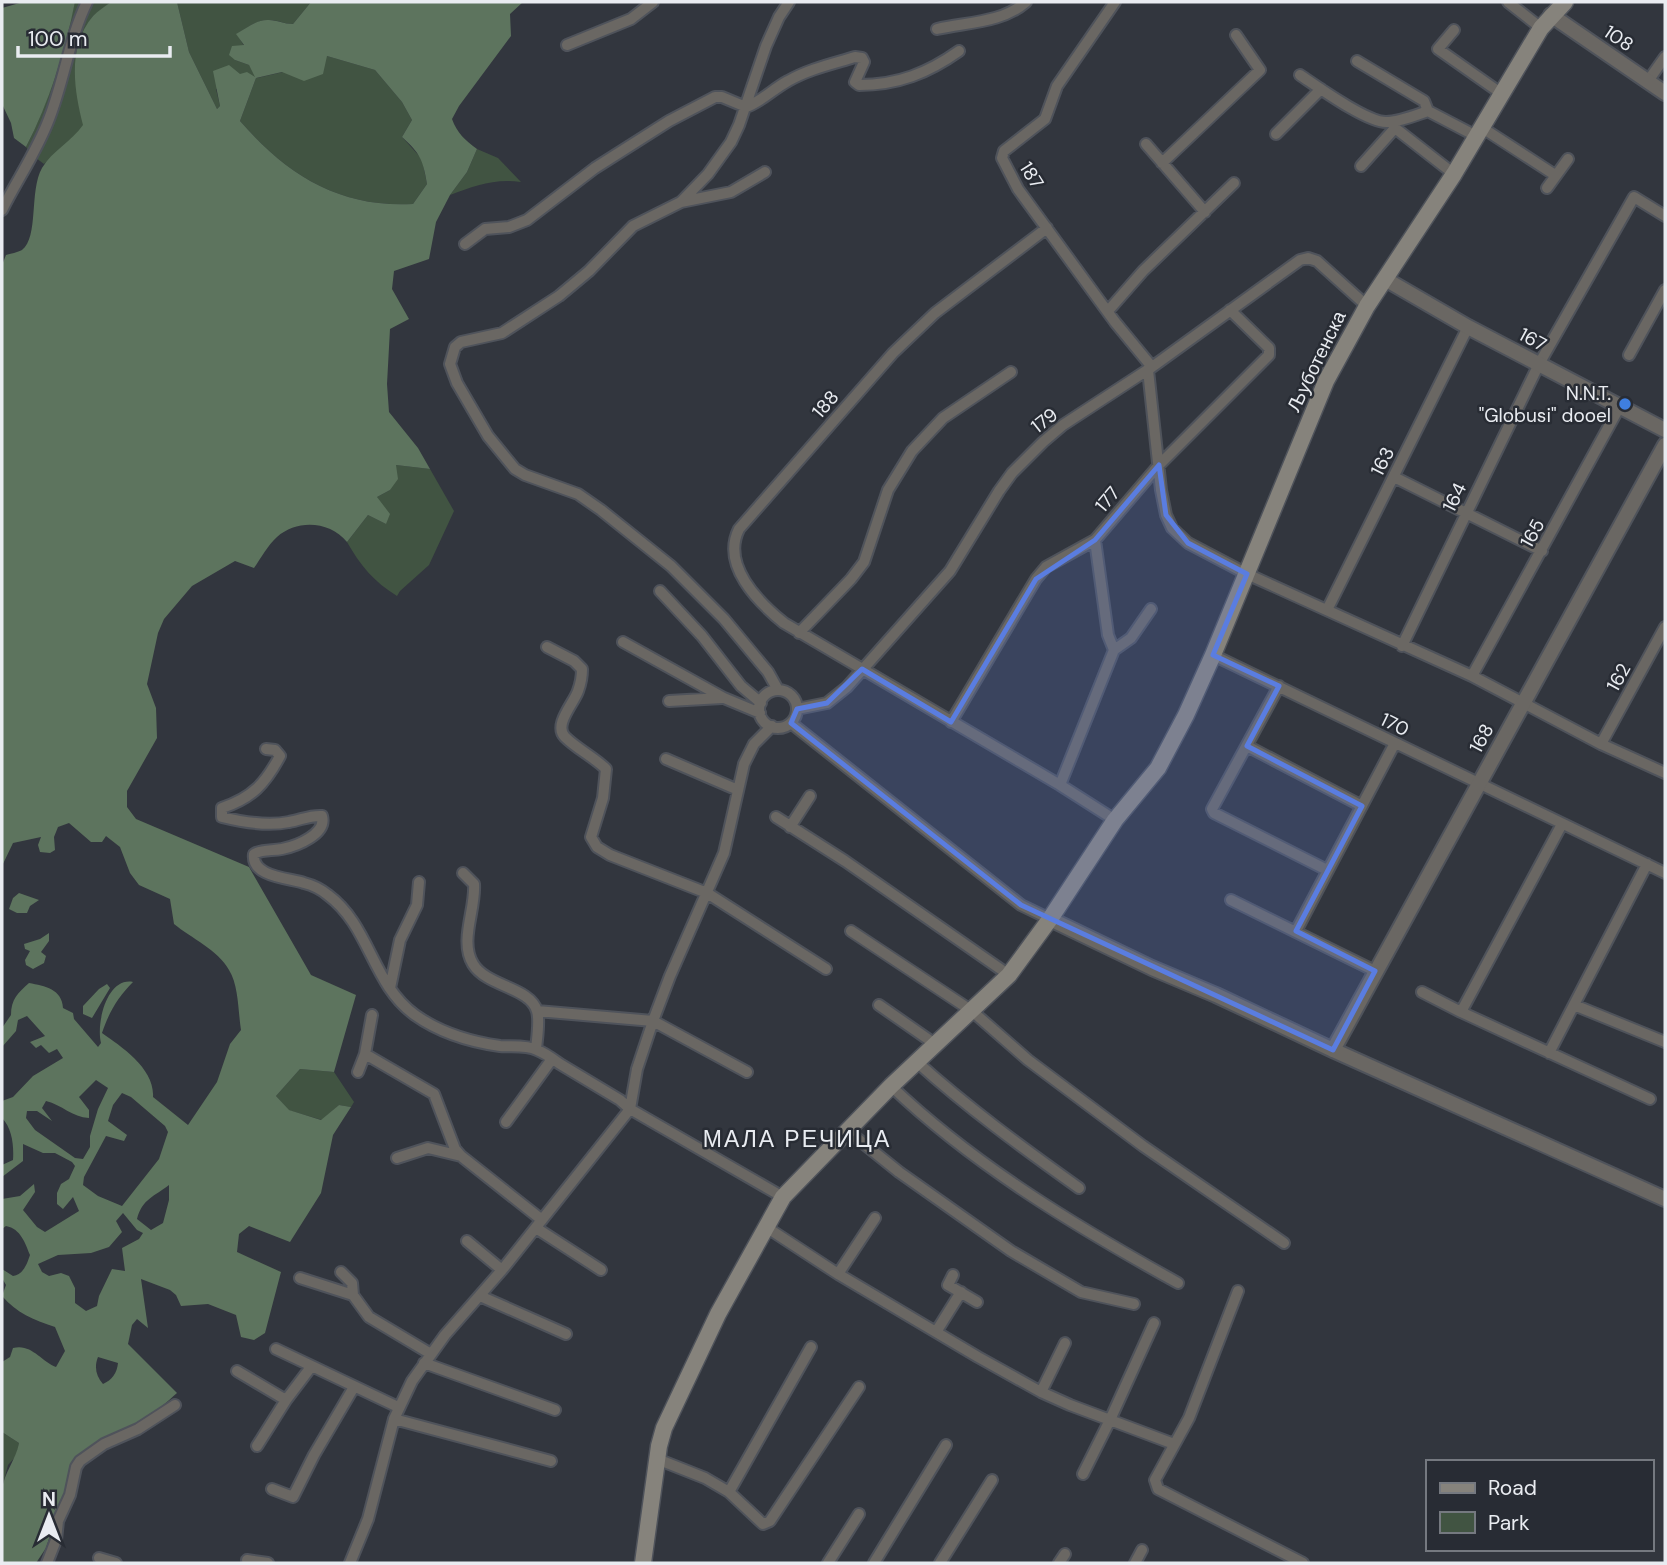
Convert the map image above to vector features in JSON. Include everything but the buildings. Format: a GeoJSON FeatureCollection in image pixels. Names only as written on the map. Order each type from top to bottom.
{"type":"FeatureCollection","features":[{"type":"Feature","properties":{"kind":"main road","name":"Љуботенска"},"geometry":{"type":"LineString","coordinates":[[643,1563],[657,1459],[664,1428],[718,1314],[783,1197],[891,1086],[1009,975],[1050,919],[1115,820],[1158,768],[1213,655],[1326,381],[1367,306],[1454,174],[1546,21],[1565,2]]}},
{"type":"Feature","properties":{"kind":"street"},"geometry":{"type":"LineString","coordinates":[[2,210],[48,121],[76,27],[87,2]]}},
{"type":"Feature","properties":{"kind":"street"},"geometry":{"type":"LineString","coordinates":[[567,45],[631,19],[653,2]]}},
{"type":"Feature","properties":{"kind":"street"},"geometry":{"type":"LineString","coordinates":[[681,202],[708,174],[731,142],[746,107],[766,46],[789,2]]}},
{"type":"Feature","properties":{"kind":"street"},"geometry":{"type":"LineString","coordinates":[[937,29],[997,19],[1026,2]]}},
{"type":"Feature","properties":{"kind":"street","name":"187"},"geometry":{"type":"LineString","coordinates":[[1115,2],[1058,86],[1045,119],[1002,155],[1018,189],[1150,368]]}},
{"type":"Feature","properties":{"kind":"street"},"geometry":{"type":"LineString","coordinates":[[1508,2],[1546,21]]}},
{"type":"Feature","properties":{"kind":"street","name":"108"},"geometry":{"type":"LineString","coordinates":[[1546,21],[1665,93]]}},
{"type":"Feature","properties":{"kind":"street"},"geometry":{"type":"LineString","coordinates":[[1454,30],[1438,49],[1502,94]]}},
{"type":"Feature","properties":{"kind":"street"},"geometry":{"type":"LineString","coordinates":[[1162,163],[1260,70],[1236,35]]}},
{"type":"Feature","properties":{"kind":"street"},"geometry":{"type":"LineString","coordinates":[[465,244],[485,229],[509,227],[527,220],[595,168],[669,121],[715,97],[746,107],[753,105],[789,80],[810,70],[855,57],[862,58],[864,62],[855,82],[859,85],[900,80],[937,67],[960,51]]}},
{"type":"Feature","properties":{"kind":"street"},"geometry":{"type":"LineString","coordinates":[[1648,81],[1665,57]]}},
{"type":"Feature","properties":{"kind":"street"},"geometry":{"type":"LineString","coordinates":[[1357,61],[1424,101],[1428,111]]}},
{"type":"Feature","properties":{"kind":"street"},"geometry":{"type":"LineString","coordinates":[[1300,75],[1362,114],[1387,122],[1428,111],[1479,131],[1555,175]]}},
{"type":"Feature","properties":{"kind":"street"},"geometry":{"type":"LineString","coordinates":[[1276,134],[1321,89]]}},
{"type":"Feature","properties":{"kind":"street"},"geometry":{"type":"LineString","coordinates":[[1361,166],[1395,128],[1454,174]]}},
{"type":"Feature","properties":{"kind":"street"},"geometry":{"type":"LineString","coordinates":[[1146,144],[1205,212]]}},
{"type":"Feature","properties":{"kind":"street"},"geometry":{"type":"LineString","coordinates":[[1547,188],[1568,159]]}},
{"type":"Feature","properties":{"kind":"street"},"geometry":{"type":"LineString","coordinates":[[660,591],[702,636],[760,708],[762,719],[772,726],[782,727],[791,723],[797,709],[792,696],[778,690],[768,672],[724,619],[671,566],[578,494],[525,475],[515,468],[488,436],[457,383],[450,364],[455,347],[461,342],[492,337],[513,327],[572,285],[639,221],[681,202],[731,192],[765,172]]}},
{"type":"Feature","properties":{"kind":"street"},"geometry":{"type":"LineString","coordinates":[[1108,311],[1143,271],[1234,183]]}},
{"type":"Feature","properties":{"kind":"street","name":"164"},"geometry":{"type":"LineString","coordinates":[[1402,646],[1539,364],[1634,197],[1665,216]]}},
{"type":"Feature","properties":{"kind":"street","name":"188"},"geometry":{"type":"LineString","coordinates":[[1047,228],[935,313],[893,353],[739,529],[734,546],[745,584],[763,606],[799,633],[1060,785],[1115,820]]}},
{"type":"Feature","properties":{"kind":"street","name":"179"},"geometry":{"type":"LineString","coordinates":[[797,709],[827,703],[847,687],[950,571],[999,491],[1020,465],[1063,425],[1150,368],[1300,260],[1308,258],[1317,261],[1367,306]]}},
{"type":"Feature","properties":{"kind":"street","name":"167"},"geometry":{"type":"LineString","coordinates":[[1385,279],[1468,327],[1665,430]]}},
{"type":"Feature","properties":{"kind":"street"},"geometry":{"type":"LineString","coordinates":[[1629,355],[1665,290]]}},
{"type":"Feature","properties":{"kind":"street","name":"177"},"geometry":{"type":"LineString","coordinates":[[951,722],[1036,579],[1046,568],[1095,540],[1159,465],[1269,355],[1269,348],[1230,310]]}},
{"type":"Feature","properties":{"kind":"street","name":"163"},"geometry":{"type":"LineString","coordinates":[[1327,610],[1468,327]]}},
{"type":"Feature","properties":{"kind":"street"},"geometry":{"type":"LineString","coordinates":[[1150,368],[1166,515],[1172,528],[1188,543],[1247,574],[1472,676],[1550,719],[1665,773]]}},
{"type":"Feature","properties":{"kind":"street"},"geometry":{"type":"LineString","coordinates":[[799,633],[851,579],[863,562],[894,477],[912,452],[943,418],[1011,372]]}},
{"type":"Feature","properties":{"kind":"street","name":"165"},"geometry":{"type":"LineString","coordinates":[[1472,676],[1620,406]]}},
{"type":"Feature","properties":{"kind":"street","name":"168"},"geometry":{"type":"LineString","coordinates":[[1333,1050],[1665,445]]}},
{"type":"Feature","properties":{"kind":"street"},"geometry":{"type":"LineString","coordinates":[[1394,477],[1542,551]]}},
{"type":"Feature","properties":{"kind":"street"},"geometry":{"type":"LineString","coordinates":[[1095,540],[1108,635],[1114,650]]}},
{"type":"Feature","properties":{"kind":"street"},"geometry":{"type":"LineString","coordinates":[[1060,785],[1114,650],[1131,638],[1151,609]]}},
{"type":"Feature","properties":{"kind":"street","name":"162"},"geometry":{"type":"LineString","coordinates":[[1601,744],[1665,627]]}},
{"type":"Feature","properties":{"kind":"street"},"geometry":{"type":"LineString","coordinates":[[623,642],[724,698],[760,708]]}},
{"type":"Feature","properties":{"kind":"street"},"geometry":{"type":"LineString","coordinates":[[547,647],[582,668],[578,693],[561,729],[566,738],[606,769],[603,798],[591,836],[597,847],[610,855],[707,894],[826,969]]}},
{"type":"Feature","properties":{"kind":"street","name":"170"},"geometry":{"type":"LineString","coordinates":[[1213,655],[1665,873]]}},
{"type":"Feature","properties":{"kind":"street"},"geometry":{"type":"LineString","coordinates":[[1279,686],[1212,809],[1214,813],[1327,870]]}},
{"type":"Feature","properties":{"kind":"street"},"geometry":{"type":"LineString","coordinates":[[760,708],[767,694],[778,690]]}},
{"type":"Feature","properties":{"kind":"street"},"geometry":{"type":"LineString","coordinates":[[669,701],[724,698]]}},
{"type":"Feature","properties":{"kind":"street"},"geometry":{"type":"LineString","coordinates":[[791,723],[1021,905],[1152,968],[1665,1198]]}},
{"type":"Feature","properties":{"kind":"street"},"geometry":{"type":"LineString","coordinates":[[351,1563],[368,1519],[398,1407],[427,1358],[502,1270],[630,1109],[637,1069],[653,1021],[724,853],[744,764],[754,744],[772,726]]}},
{"type":"Feature","properties":{"kind":"street"},"geometry":{"type":"LineString","coordinates":[[1296,932],[1395,743]]}},
{"type":"Feature","properties":{"kind":"street"},"geometry":{"type":"LineString","coordinates":[[1247,746],[1362,806]]}},
{"type":"Feature","properties":{"kind":"street"},"geometry":{"type":"LineString","coordinates":[[266,749],[275,750],[280,756],[276,764],[248,798],[222,808],[222,817],[235,821],[287,823],[322,816],[324,821],[321,829],[309,838],[280,850],[258,851],[254,854],[254,863],[268,873],[306,883],[327,894],[347,912],[359,928],[376,968],[400,1002],[416,1016],[465,1039],[498,1046],[536,1049],[620,1100],[630,1109],[783,1197]]}},
{"type":"Feature","properties":{"kind":"street"},"geometry":{"type":"LineString","coordinates":[[666,759],[738,790]]}},
{"type":"Feature","properties":{"kind":"street"},"geometry":{"type":"LineString","coordinates":[[790,827],[810,796]]}},
{"type":"Feature","properties":{"kind":"street"},"geometry":{"type":"LineString","coordinates":[[776,817],[845,861],[1009,975]]}},
{"type":"Feature","properties":{"kind":"street"},"geometry":{"type":"LineString","coordinates":[[1461,1012],[1562,824]]}},
{"type":"Feature","properties":{"kind":"street"},"geometry":{"type":"LineString","coordinates":[[1549,1053],[1647,864]]}},
{"type":"Feature","properties":{"kind":"street"},"geometry":{"type":"LineString","coordinates":[[463,873],[474,884],[468,947],[472,963],[484,977],[518,992],[532,1003],[537,1011],[536,1049]]}},
{"type":"Feature","properties":{"kind":"street"},"geometry":{"type":"LineString","coordinates":[[390,988],[400,940],[417,905],[419,882]]}},
{"type":"Feature","properties":{"kind":"street"},"geometry":{"type":"LineString","coordinates":[[1231,900],[1375,971]]}},
{"type":"Feature","properties":{"kind":"street"},"geometry":{"type":"LineString","coordinates":[[851,931],[972,1012],[1028,1060],[1143,1146],[1284,1243]]}},
{"type":"Feature","properties":{"kind":"street"},"geometry":{"type":"LineString","coordinates":[[1422,992],[1650,1099]]}},
{"type":"Feature","properties":{"kind":"street"},"geometry":{"type":"LineString","coordinates":[[1574,1004],[1665,1042]]}},
{"type":"Feature","properties":{"kind":"street"},"geometry":{"type":"LineString","coordinates":[[879,1005],[935,1044]]}},
{"type":"Feature","properties":{"kind":"street"},"geometry":{"type":"LineString","coordinates":[[537,1011],[653,1021],[747,1072]]}},
{"type":"Feature","properties":{"kind":"street"},"geometry":{"type":"LineString","coordinates":[[358,1072],[365,1054],[372,1014]]}},
{"type":"Feature","properties":{"kind":"street"},"geometry":{"type":"LineString","coordinates":[[365,1054],[433,1094],[455,1149],[461,1156],[539,1224],[601,1270]]}},
{"type":"Feature","properties":{"kind":"street"},"geometry":{"type":"LineString","coordinates":[[506,1122],[552,1059]]}},
{"type":"Feature","properties":{"kind":"street"},"geometry":{"type":"LineString","coordinates":[[917,1062],[1000,1130],[1079,1188]]}},
{"type":"Feature","properties":{"kind":"street"},"geometry":{"type":"LineString","coordinates":[[891,1086],[926,1119],[1054,1210],[1111,1246],[1178,1283]]}},
{"type":"Feature","properties":{"kind":"street"},"geometry":{"type":"LineString","coordinates":[[848,1131],[899,1172],[1011,1251],[1081,1292],[1134,1304]]}},
{"type":"Feature","properties":{"kind":"street"},"geometry":{"type":"LineString","coordinates":[[397,1158],[428,1148],[461,1156]]}},
{"type":"Feature","properties":{"kind":"street"},"geometry":{"type":"LineString","coordinates":[[838,1274],[875,1218]]}},
{"type":"Feature","properties":{"kind":"street"},"geometry":{"type":"LineString","coordinates":[[766,1227],[838,1274],[1041,1392],[1174,1444]]}},
{"type":"Feature","properties":{"kind":"street"},"geometry":{"type":"LineString","coordinates":[[467,1241],[502,1270]]}},
{"type":"Feature","properties":{"kind":"street"},"geometry":{"type":"LineString","coordinates":[[341,1272],[352,1283],[353,1295],[369,1317],[427,1358],[555,1410]]}},
{"type":"Feature","properties":{"kind":"street"},"geometry":{"type":"LineString","coordinates":[[953,1275],[948,1285],[977,1302]]}},
{"type":"Feature","properties":{"kind":"street"},"geometry":{"type":"LineString","coordinates":[[300,1278],[353,1295]]}},
{"type":"Feature","properties":{"kind":"street"},"geometry":{"type":"LineString","coordinates":[[1238,1291],[1189,1418],[1155,1480],[1158,1489],[1303,1563]]}},
{"type":"Feature","properties":{"kind":"street"},"geometry":{"type":"LineString","coordinates":[[936,1332],[961,1292]]}},
{"type":"Feature","properties":{"kind":"street"},"geometry":{"type":"LineString","coordinates":[[480,1296],[566,1334]]}},
{"type":"Feature","properties":{"kind":"street"},"geometry":{"type":"LineString","coordinates":[[1083,1474],[1154,1323]]}},
{"type":"Feature","properties":{"kind":"street"},"geometry":{"type":"LineString","coordinates":[[1041,1392],[1065,1343]]}},
{"type":"Feature","properties":{"kind":"street"},"geometry":{"type":"LineString","coordinates":[[729,1492],[811,1347]]}},
{"type":"Feature","properties":{"kind":"street"},"geometry":{"type":"LineString","coordinates":[[276,1349],[398,1407]]}},
{"type":"Feature","properties":{"kind":"street"},"geometry":{"type":"LineString","coordinates":[[257,1446],[311,1367]]}},
{"type":"Feature","properties":{"kind":"street"},"geometry":{"type":"LineString","coordinates":[[237,1371],[286,1400]]}},
{"type":"Feature","properties":{"kind":"street"},"geometry":{"type":"LineString","coordinates":[[272,1489],[293,1497],[354,1387]]}},
{"type":"Feature","properties":{"kind":"street"},"geometry":{"type":"LineString","coordinates":[[657,1459],[705,1478],[729,1492],[763,1524],[770,1521],[859,1387]]}},
{"type":"Feature","properties":{"kind":"street"},"geometry":{"type":"LineString","coordinates":[[47,1563],[56,1540],[58,1521],[70,1495],[76,1467],[80,1461],[104,1444],[138,1429],[175,1405]]}},
{"type":"Feature","properties":{"kind":"street"},"geometry":{"type":"LineString","coordinates":[[394,1419],[551,1461]]}},
{"type":"Feature","properties":{"kind":"street"},"geometry":{"type":"LineString","coordinates":[[874,1563],[946,1445]]}},
{"type":"Feature","properties":{"kind":"street"},"geometry":{"type":"LineString","coordinates":[[940,1563],[992,1480]]}},
{"type":"Feature","properties":{"kind":"street"},"geometry":{"type":"LineString","coordinates":[[828,1563],[859,1514]]}},
{"type":"Feature","properties":{"kind":"street"},"geometry":{"type":"LineString","coordinates":[[1135,1563],[1142,1550]]}},
{"type":"Feature","properties":{"kind":"street"},"geometry":{"type":"LineString","coordinates":[[99,1558],[116,1563]]}},
{"type":"Feature","properties":{"kind":"street"},"geometry":{"type":"LineString","coordinates":[[247,1560],[268,1563]]}},
{"type":"Feature","properties":{"kind":"highlighted area"},"geometry":{"type":"Polygon","coordinates":[[[1159,465],[1166,515],[1188,543],[1247,574],[1213,655],[1279,686],[1247,746],[1362,806],[1296,931],[1375,971],[1333,1050],[1021,905],[791,723],[797,709],[827,703],[862,669],[951,722],[1036,579],[1095,540],[1159,465]]]}},
{"type":"Feature","properties":{"kind":"green space"},"geometry":{"type":"Polygon","coordinates":[[[23,2],[75,2],[55,76],[26,147],[14,138],[11,123],[2,104],[2,8],[23,2]]]}},
{"type":"Feature","properties":{"kind":"green space"},"geometry":{"type":"Polygon","coordinates":[[[75,2],[111,2],[92,17],[79,106],[84,125],[75,137],[44,164],[26,147],[49,94],[75,2]]]}},
{"type":"Feature","properties":{"kind":"green space"},"geometry":{"type":"Polygon","coordinates":[[[111,2],[177,2],[189,52],[217,109],[220,106],[213,71],[229,65],[240,74],[247,72],[255,77],[249,65],[229,55],[232,46],[244,45],[236,34],[265,20],[293,24],[311,2],[523,2],[510,14],[511,36],[452,119],[462,136],[477,149],[467,172],[450,195],[436,222],[429,259],[394,271],[392,289],[409,319],[390,329],[387,384],[389,412],[418,448],[430,469],[396,465],[398,479],[390,490],[377,497],[390,514],[386,524],[368,515],[347,542],[323,526],[294,527],[274,540],[254,568],[235,561],[192,586],[164,619],[158,633],[147,684],[156,708],[157,738],[127,791],[127,807],[136,819],[249,867],[311,975],[356,995],[334,1072],[300,1069],[276,1096],[289,1110],[321,1120],[339,1105],[351,1107],[333,1135],[321,1193],[290,1242],[249,1226],[239,1234],[237,1252],[281,1272],[265,1333],[254,1340],[241,1337],[236,1315],[208,1304],[181,1306],[176,1295],[170,1290],[141,1279],[148,1328],[137,1319],[132,1325],[128,1344],[177,1393],[150,1415],[80,1456],[73,1465],[46,1548],[36,1563],[2,1563],[2,1490],[19,1443],[2,1432],[2,1362],[10,1357],[13,1348],[19,1347],[31,1350],[56,1367],[65,1351],[55,1327],[26,1315],[2,1296],[6,1285],[2,1278],[2,1269],[13,1276],[19,1274],[30,1255],[19,1233],[6,1226],[2,1229],[2,1199],[20,1196],[34,1184],[35,1192],[23,1210],[37,1227],[45,1232],[79,1211],[73,1197],[63,1209],[57,1204],[57,1193],[61,1184],[69,1179],[75,1166],[55,1153],[43,1153],[23,1144],[23,1161],[2,1177],[2,1165],[13,1160],[13,1143],[2,1118],[2,1101],[13,1097],[33,1076],[63,1058],[57,1049],[49,1053],[41,1045],[36,1048],[30,1042],[45,1036],[27,1016],[18,1020],[16,1031],[2,1047],[2,1028],[11,1015],[14,1000],[29,983],[52,990],[60,996],[63,1008],[73,1013],[74,1019],[98,1047],[101,1043],[100,1024],[105,1003],[116,987],[124,982],[133,982],[114,1005],[102,1033],[143,1068],[149,1077],[153,1097],[188,1125],[217,1082],[230,1044],[241,1030],[235,984],[224,963],[211,950],[174,924],[170,899],[139,885],[130,873],[120,847],[106,836],[102,842],[91,842],[69,823],[58,827],[54,837],[55,850],[50,853],[40,852],[38,845],[41,837],[13,843],[2,866],[2,265],[6,255],[22,250],[27,244],[42,168],[83,125],[75,83],[79,41],[93,16],[111,2]],[[327,56],[323,74],[304,81],[282,72],[256,78],[240,121],[276,157],[316,184],[361,200],[413,204],[427,184],[420,158],[402,137],[412,120],[402,102],[375,70],[327,56]],[[96,1080],[79,1097],[89,1110],[89,1118],[83,1117],[46,1101],[42,1108],[52,1121],[37,1111],[27,1111],[26,1118],[35,1130],[75,1158],[83,1159],[90,1147],[90,1136],[98,1109],[108,1088],[96,1080]],[[122,1093],[113,1105],[108,1121],[127,1135],[124,1141],[106,1136],[84,1177],[83,1185],[98,1196],[122,1206],[159,1159],[168,1132],[165,1126],[131,1097],[122,1093]],[[169,1185],[146,1202],[137,1219],[151,1230],[163,1223],[169,1200],[169,1185]],[[123,1213],[116,1221],[122,1232],[109,1247],[91,1253],[58,1255],[38,1264],[42,1272],[49,1276],[61,1273],[69,1276],[75,1288],[75,1303],[86,1311],[97,1306],[112,1269],[125,1271],[122,1248],[139,1239],[143,1233],[137,1230],[123,1213]],[[98,1357],[96,1368],[103,1384],[114,1376],[118,1363],[98,1357]]]}},
{"type":"Feature","properties":{"kind":"green space"},"geometry":{"type":"Polygon","coordinates":[[[177,2],[311,2],[293,24],[265,20],[252,24],[237,34],[244,46],[235,60],[249,65],[257,78],[327,56],[375,70],[402,102],[412,120],[402,137],[422,159],[427,184],[413,204],[386,204],[338,194],[316,184],[276,157],[240,121],[256,78],[216,89],[220,106],[217,109],[189,52],[177,2]]]}},
{"type":"Feature","properties":{"kind":"green space"},"geometry":{"type":"Polygon","coordinates":[[[477,149],[498,158],[521,182],[493,182],[450,195],[467,172],[477,149]]]}},
{"type":"Feature","properties":{"kind":"green space"},"geometry":{"type":"Polygon","coordinates":[[[396,465],[430,469],[454,511],[429,565],[397,596],[368,572],[347,542],[368,515],[386,524],[377,497],[390,490],[396,465]]]}},
{"type":"Feature","properties":{"kind":"green space"},"geometry":{"type":"Polygon","coordinates":[[[19,893],[39,900],[30,906],[27,913],[17,913],[9,909],[13,898],[19,893]]]}},
{"type":"Feature","properties":{"kind":"green space"},"geometry":{"type":"Polygon","coordinates":[[[49,933],[49,941],[41,952],[46,956],[44,963],[33,969],[26,965],[25,960],[30,951],[25,949],[24,944],[49,933]]]}},
{"type":"Feature","properties":{"kind":"green space"},"geometry":{"type":"Polygon","coordinates":[[[107,984],[110,988],[92,1018],[83,1014],[83,1006],[107,984]]]}},
{"type":"Feature","properties":{"kind":"green space"},"geometry":{"type":"Polygon","coordinates":[[[300,1069],[334,1072],[354,1102],[351,1107],[339,1105],[322,1120],[288,1110],[276,1096],[300,1069]]]}},
{"type":"Feature","properties":{"kind":"green space"},"geometry":{"type":"Polygon","coordinates":[[[2,1432],[19,1443],[17,1455],[8,1465],[2,1488],[2,1432]]]}},
{"type":"Feature","properties":{"kind":"place","name":"N.N.T. \"Globusi\" dooel"},"geometry":{"type":"Point","coordinates":[1625,404]}},
{"type":"Feature","properties":{"kind":"district","name":"МАЛА РЕЧИЦА"},"geometry":{"type":"Point","coordinates":[797,1139]}}]}
